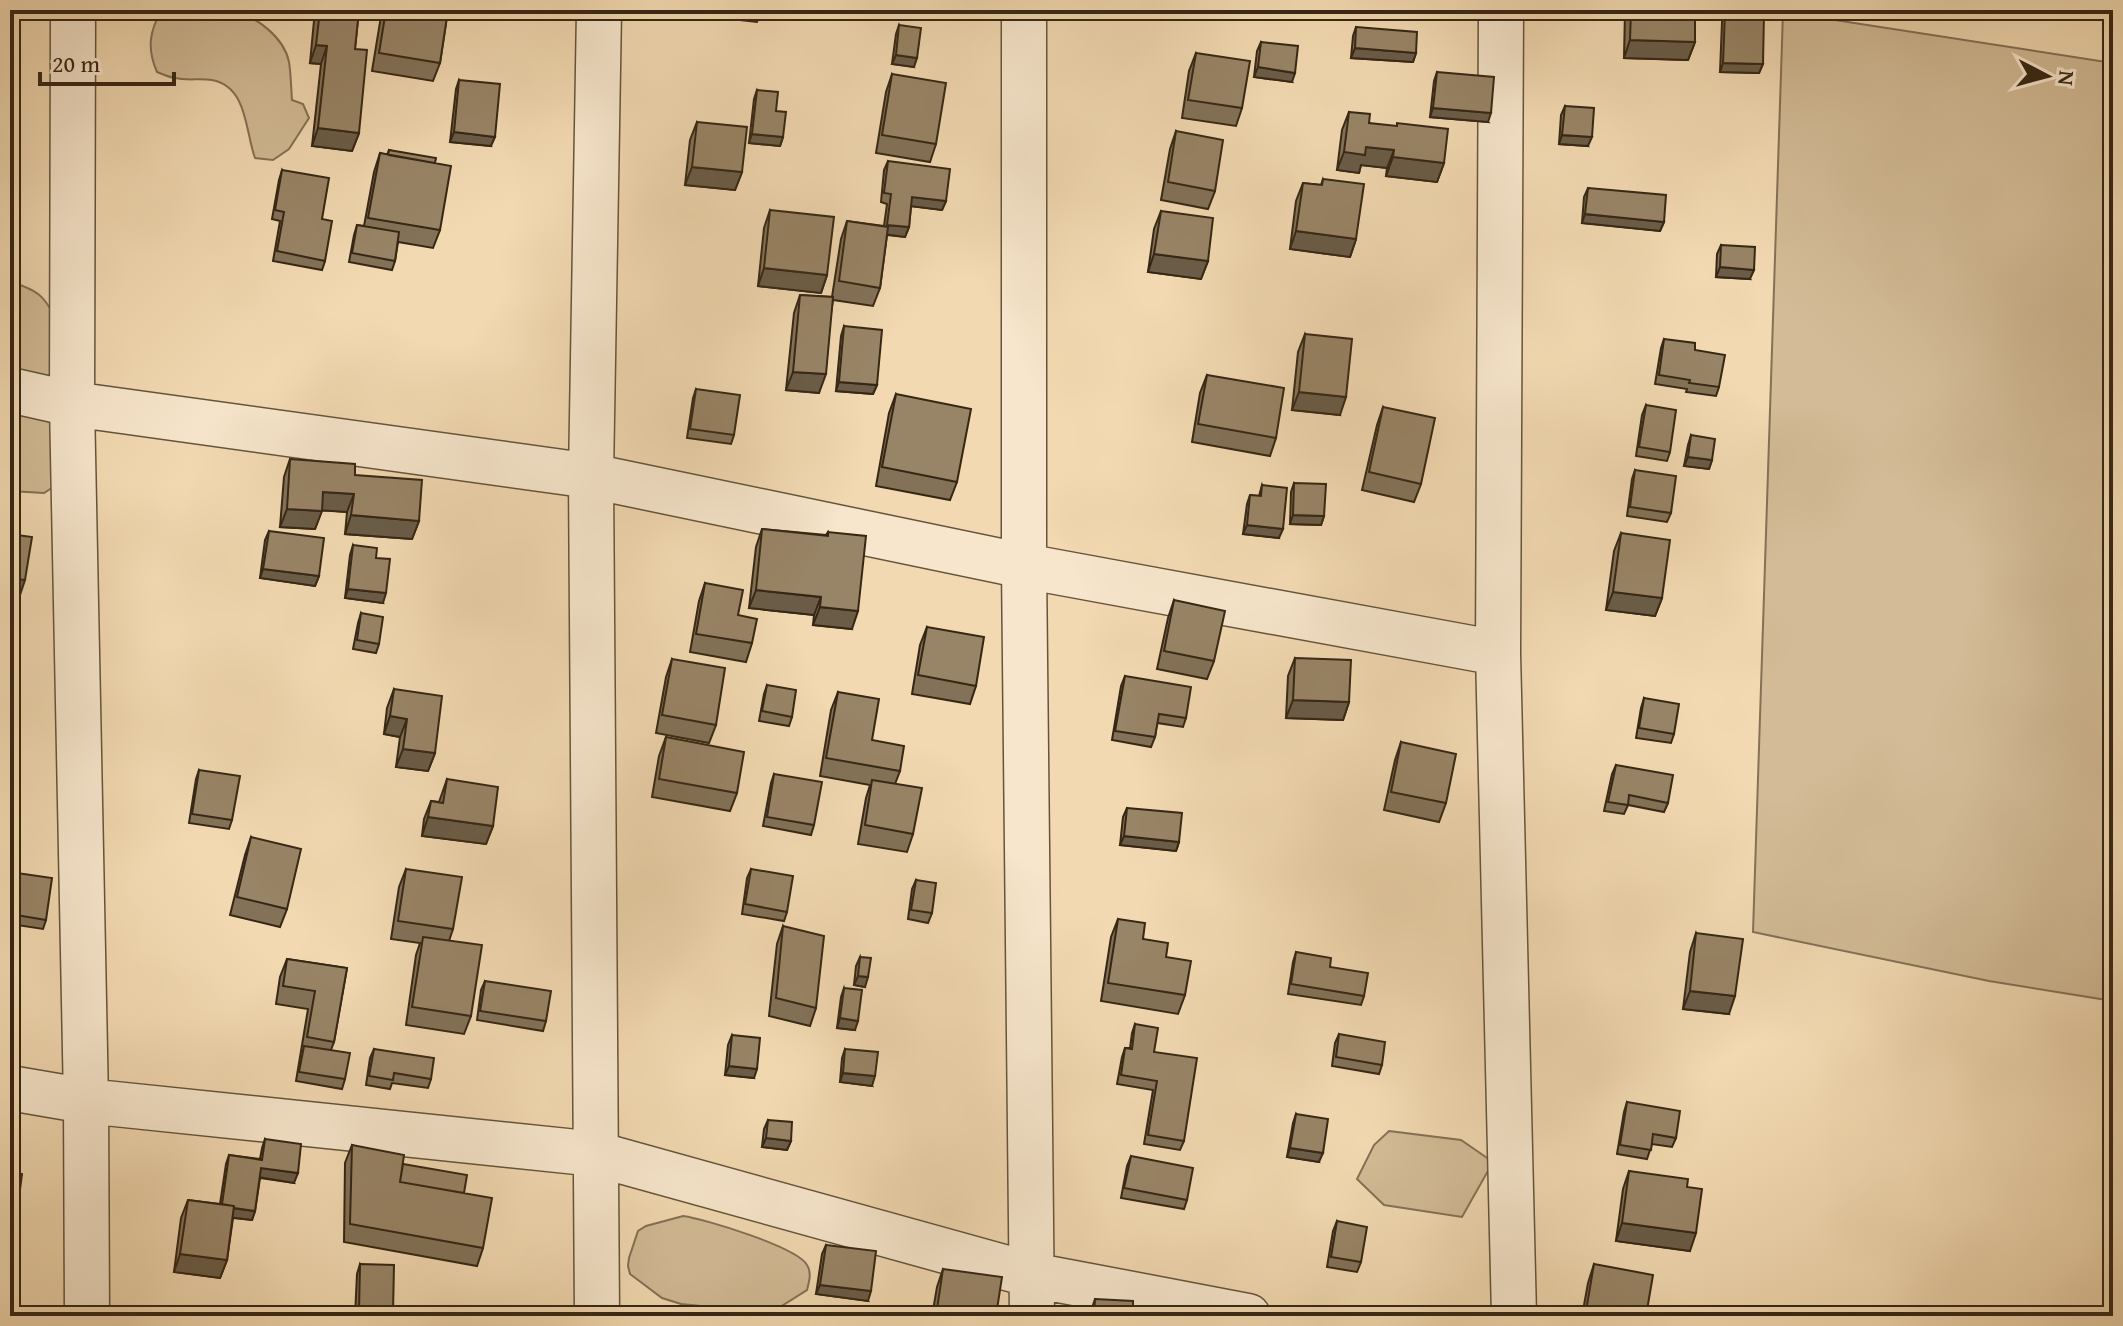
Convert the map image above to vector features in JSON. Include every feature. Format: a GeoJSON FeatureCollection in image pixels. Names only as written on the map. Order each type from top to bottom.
{"type":"FeatureCollection","features":[{"type":"Feature","properties":{"kind":"street"},"geometry":{"type":"LineString","coordinates":[[73,10],[72,404],[86,1101],[87,1316]]}},
{"type":"Feature","properties":{"kind":"street"},"geometry":{"type":"LineString","coordinates":[[597,1316],[591,476],[599,10]]}},
{"type":"Feature","properties":{"kind":"street"},"geometry":{"type":"LineString","coordinates":[[1024,10],[1024,566],[1032,1296]]}},
{"type":"Feature","properties":{"kind":"street"},"geometry":{"type":"LineString","coordinates":[[1501,10],[1498,653],[1514,1316]]}},
{"type":"Feature","properties":{"kind":"street"},"geometry":{"type":"LineString","coordinates":[[10,390],[72,404],[591,476],[1024,566],[1498,653]]}},
{"type":"Feature","properties":{"kind":"street"},"geometry":{"type":"LineString","coordinates":[[10,1088],[86,1101],[596,1154],[1032,1296],[1248,1316]]}},
{"type":"Feature","properties":{"kind":"shaded area"},"geometry":{"type":"Polygon","coordinates":[[[162,10],[231,10],[259,22],[275,36],[289,62],[292,100],[303,104],[309,118],[289,149],[273,160],[255,158],[243,112],[232,91],[212,80],[180,79],[157,72],[151,40],[162,10]]]}},
{"type":"Feature","properties":{"kind":"shaded area"},"geometry":{"type":"Polygon","coordinates":[[[1783,12],[2113,63],[2113,1001],[1989,981],[1753,932],[1783,12]]]}},
{"type":"Feature","properties":{"kind":"shaded area"},"geometry":{"type":"Polygon","coordinates":[[[10,284],[38,294],[54,316],[58,484],[44,493],[10,491],[10,284]]]}},
{"type":"Feature","properties":{"kind":"shaded area"},"geometry":{"type":"Polygon","coordinates":[[[1389,1131],[1461,1140],[1493,1162],[1462,1217],[1384,1205],[1357,1179],[1374,1145],[1389,1131]]]}},
{"type":"Feature","properties":{"kind":"shaded area"},"geometry":{"type":"Polygon","coordinates":[[[683,1216],[750,1235],[800,1258],[809,1271],[807,1290],[780,1307],[721,1308],[681,1304],[662,1298],[630,1274],[629,1258],[638,1231],[683,1216]]]}},
{"type":"Feature","properties":{"kind":"building"},"geometry":{"type":"Polygon","coordinates":[[[320,10],[359,10],[355,49],[367,50],[359,133],[318,128],[327,46],[316,45],[320,10]]]}},
{"type":"Feature","properties":{"kind":"building"},"geometry":{"type":"Polygon","coordinates":[[[386,10],[448,10],[440,63],[379,53],[386,10]]]}},
{"type":"Feature","properties":{"kind":"building"},"geometry":{"type":"Polygon","coordinates":[[[1631,10],[1695,10],[1695,42],[1630,40],[1631,10]]]}},
{"type":"Feature","properties":{"kind":"building"},"geometry":{"type":"Polygon","coordinates":[[[1725,13],[1764,13],[1763,64],[1723,63],[1725,13]]]}},
{"type":"Feature","properties":{"kind":"building"},"geometry":{"type":"Polygon","coordinates":[[[899,25],[921,28],[917,58],[896,55],[899,25]]]}},
{"type":"Feature","properties":{"kind":"building"},"geometry":{"type":"Polygon","coordinates":[[[1356,27],[1417,32],[1416,53],[1355,48],[1356,27]]]}},
{"type":"Feature","properties":{"kind":"building"},"geometry":{"type":"Polygon","coordinates":[[[1261,42],[1298,46],[1295,73],[1258,67],[1261,42]]]}},
{"type":"Feature","properties":{"kind":"building"},"geometry":{"type":"Polygon","coordinates":[[[1196,53],[1250,61],[1242,108],[1188,100],[1196,53]]]}},
{"type":"Feature","properties":{"kind":"building"},"geometry":{"type":"Polygon","coordinates":[[[1437,72],[1494,77],[1491,113],[1433,108],[1437,72]]]}},
{"type":"Feature","properties":{"kind":"building"},"geometry":{"type":"Polygon","coordinates":[[[892,74],[946,83],[936,144],[882,135],[892,74]]]}},
{"type":"Feature","properties":{"kind":"building"},"geometry":{"type":"Polygon","coordinates":[[[459,80],[500,84],[495,137],[454,132],[459,80]]]}},
{"type":"Feature","properties":{"kind":"building"},"geometry":{"type":"Polygon","coordinates":[[[757,90],[778,92],[776,111],[786,112],[783,137],[752,134],[757,90]]]}},
{"type":"Feature","properties":{"kind":"building"},"geometry":{"type":"Polygon","coordinates":[[[1565,106],[1594,108],[1592,137],[1562,135],[1565,106]]]}},
{"type":"Feature","properties":{"kind":"building"},"geometry":{"type":"Polygon","coordinates":[[[1349,112],[1370,114],[1369,123],[1448,129],[1444,163],[1393,157],[1394,150],[1366,147],[1365,155],[1344,152],[1349,112]]]}},
{"type":"Feature","properties":{"kind":"building"},"geometry":{"type":"Polygon","coordinates":[[[697,122],[747,127],[742,172],[692,167],[697,122]]]}},
{"type":"Feature","properties":{"kind":"building"},"geometry":{"type":"Polygon","coordinates":[[[1176,131],[1223,140],[1215,191],[1168,182],[1176,131]]]}},
{"type":"Feature","properties":{"kind":"building"},"geometry":{"type":"Polygon","coordinates":[[[389,150],[436,158],[435,163],[388,155],[389,150]]]}},
{"type":"Feature","properties":{"kind":"building"},"geometry":{"type":"Polygon","coordinates":[[[380,153],[451,166],[440,230],[368,218],[380,153]]]}},
{"type":"Feature","properties":{"kind":"building"},"geometry":{"type":"Polygon","coordinates":[[[888,161],[950,169],[946,201],[912,197],[909,227],[887,225],[891,194],[884,193],[888,161]]]}},
{"type":"Feature","properties":{"kind":"building"},"geometry":{"type":"Polygon","coordinates":[[[282,170],[329,178],[322,219],[332,221],[325,261],[277,251],[284,212],[275,210],[282,170]]]}},
{"type":"Feature","properties":{"kind":"building"},"geometry":{"type":"Polygon","coordinates":[[[1323,179],[1364,184],[1356,239],[1296,231],[1303,183],[1322,185],[1323,179]]]}},
{"type":"Feature","properties":{"kind":"building"},"geometry":{"type":"Polygon","coordinates":[[[1588,188],[1666,195],[1664,222],[1585,214],[1588,188]]]}},
{"type":"Feature","properties":{"kind":"building"},"geometry":{"type":"Polygon","coordinates":[[[770,210],[834,217],[827,275],[764,268],[770,210]]]}},
{"type":"Feature","properties":{"kind":"building"},"geometry":{"type":"Polygon","coordinates":[[[1161,211],[1213,218],[1208,261],[1154,254],[1161,211]]]}},
{"type":"Feature","properties":{"kind":"building"},"geometry":{"type":"Polygon","coordinates":[[[847,221],[888,227],[880,288],[839,281],[847,221]]]}},
{"type":"Feature","properties":{"kind":"building"},"geometry":{"type":"Polygon","coordinates":[[[357,225],[399,232],[395,261],[352,253],[357,225]]]}},
{"type":"Feature","properties":{"kind":"building"},"geometry":{"type":"Polygon","coordinates":[[[1721,245],[1755,247],[1754,270],[1720,267],[1721,245]]]}},
{"type":"Feature","properties":{"kind":"building"},"geometry":{"type":"Polygon","coordinates":[[[800,295],[833,297],[826,374],[793,372],[800,295]]]}},
{"type":"Feature","properties":{"kind":"building"},"geometry":{"type":"Polygon","coordinates":[[[844,326],[882,330],[877,385],[839,382],[844,326]]]}},
{"type":"Feature","properties":{"kind":"building"},"geometry":{"type":"Polygon","coordinates":[[[1305,334],[1352,339],[1346,397],[1299,392],[1305,334]]]}},
{"type":"Feature","properties":{"kind":"building"},"geometry":{"type":"Polygon","coordinates":[[[1664,339],[1695,343],[1695,350],[1725,355],[1719,387],[1659,375],[1664,339]]]}},
{"type":"Feature","properties":{"kind":"building"},"geometry":{"type":"Polygon","coordinates":[[[1207,375],[1284,388],[1276,438],[1198,424],[1207,375]]]}},
{"type":"Feature","properties":{"kind":"building"},"geometry":{"type":"Polygon","coordinates":[[[696,389],[740,395],[734,435],[690,429],[696,389]]]}},
{"type":"Feature","properties":{"kind":"building"},"geometry":{"type":"Polygon","coordinates":[[[896,394],[971,409],[957,482],[882,467],[896,394]]]}},
{"type":"Feature","properties":{"kind":"building"},"geometry":{"type":"Polygon","coordinates":[[[1646,405],[1676,410],[1670,452],[1639,447],[1646,405]]]}},
{"type":"Feature","properties":{"kind":"building"},"geometry":{"type":"Polygon","coordinates":[[[1383,407],[1435,418],[1421,484],[1369,472],[1383,407]]]}},
{"type":"Feature","properties":{"kind":"building"},"geometry":{"type":"Polygon","coordinates":[[[1691,435],[1715,439],[1712,460],[1688,457],[1691,435]]]}},
{"type":"Feature","properties":{"kind":"building"},"geometry":{"type":"Polygon","coordinates":[[[290,459],[355,464],[355,475],[422,480],[419,521],[351,515],[354,494],[323,492],[322,511],[287,509],[290,459]]]}},
{"type":"Feature","properties":{"kind":"building"},"geometry":{"type":"Polygon","coordinates":[[[1635,470],[1676,476],[1671,513],[1630,507],[1635,470]]]}},
{"type":"Feature","properties":{"kind":"building"},"geometry":{"type":"Polygon","coordinates":[[[1294,483],[1326,484],[1324,516],[1293,515],[1294,483]]]}},
{"type":"Feature","properties":{"kind":"building"},"geometry":{"type":"Polygon","coordinates":[[[1262,485],[1287,488],[1283,529],[1247,525],[1250,495],[1261,496],[1262,485]]]}},
{"type":"Feature","properties":{"kind":"building"},"geometry":{"type":"Polygon","coordinates":[[[762,529],[828,536],[828,532],[866,536],[858,611],[820,607],[821,597],[756,590],[762,529]]]}},
{"type":"Feature","properties":{"kind":"building"},"geometry":{"type":"Polygon","coordinates":[[[269,531],[324,538],[319,576],[263,569],[269,531]]]}},
{"type":"Feature","properties":{"kind":"building"},"geometry":{"type":"Polygon","coordinates":[[[1621,533],[1670,540],[1662,598],[1613,592],[1621,533]]]}},
{"type":"Feature","properties":{"kind":"building"},"geometry":{"type":"Polygon","coordinates":[[[10,534],[32,537],[25,580],[10,578],[10,534]]]}},
{"type":"Feature","properties":{"kind":"building"},"geometry":{"type":"Polygon","coordinates":[[[353,545],[377,548],[376,558],[390,559],[386,593],[348,589],[353,545]]]}},
{"type":"Feature","properties":{"kind":"building"},"geometry":{"type":"Polygon","coordinates":[[[705,583],[743,590],[738,615],[757,619],[752,643],[696,634],[705,583]]]}},
{"type":"Feature","properties":{"kind":"building"},"geometry":{"type":"Polygon","coordinates":[[[1174,600],[1225,611],[1214,661],[1164,651],[1174,600]]]}},
{"type":"Feature","properties":{"kind":"building"},"geometry":{"type":"Polygon","coordinates":[[[361,613],[383,617],[379,644],[357,640],[361,613]]]}},
{"type":"Feature","properties":{"kind":"building"},"geometry":{"type":"Polygon","coordinates":[[[927,627],[984,637],[976,686],[918,675],[927,627]]]}},
{"type":"Feature","properties":{"kind":"building"},"geometry":{"type":"Polygon","coordinates":[[[1295,658],[1351,660],[1349,702],[1293,700],[1295,658]]]}},
{"type":"Feature","properties":{"kind":"building"},"geometry":{"type":"Polygon","coordinates":[[[672,659],[725,668],[716,725],[662,715],[672,659]]]}},
{"type":"Feature","properties":{"kind":"building"},"geometry":{"type":"Polygon","coordinates":[[[1125,676],[1191,687],[1186,718],[1159,714],[1155,737],[1115,731],[1125,676]]]}},
{"type":"Feature","properties":{"kind":"building"},"geometry":{"type":"Polygon","coordinates":[[[767,685],[796,690],[792,717],[762,711],[767,685]]]}},
{"type":"Feature","properties":{"kind":"building"},"geometry":{"type":"Polygon","coordinates":[[[394,689],[442,696],[435,753],[403,749],[407,719],[390,716],[394,689]]]}},
{"type":"Feature","properties":{"kind":"building"},"geometry":{"type":"Polygon","coordinates":[[[838,692],[879,699],[872,740],[904,746],[900,771],[826,758],[838,692]]]}},
{"type":"Feature","properties":{"kind":"building"},"geometry":{"type":"Polygon","coordinates":[[[1644,698],[1679,704],[1674,734],[1639,728],[1644,698]]]}},
{"type":"Feature","properties":{"kind":"building"},"geometry":{"type":"Polygon","coordinates":[[[666,737],[744,752],[737,793],[659,779],[666,737]]]}},
{"type":"Feature","properties":{"kind":"building"},"geometry":{"type":"Polygon","coordinates":[[[1401,742],[1456,754],[1446,803],[1391,792],[1401,742]]]}},
{"type":"Feature","properties":{"kind":"building"},"geometry":{"type":"Polygon","coordinates":[[[1616,765],[1673,775],[1668,803],[1629,795],[1628,805],[1608,802],[1616,765]]]}},
{"type":"Feature","properties":{"kind":"building"},"geometry":{"type":"Polygon","coordinates":[[[199,770],[240,776],[232,820],[192,814],[199,770]]]}},
{"type":"Feature","properties":{"kind":"building"},"geometry":{"type":"Polygon","coordinates":[[[774,774],[822,782],[814,825],[767,817],[774,774]]]}},
{"type":"Feature","properties":{"kind":"building"},"geometry":{"type":"Polygon","coordinates":[[[447,779],[498,787],[493,826],[428,817],[431,801],[443,803],[447,779]]]}},
{"type":"Feature","properties":{"kind":"building"},"geometry":{"type":"Polygon","coordinates":[[[872,780],[922,788],[913,834],[865,825],[872,780]]]}},
{"type":"Feature","properties":{"kind":"building"},"geometry":{"type":"Polygon","coordinates":[[[1127,808],[1182,813],[1179,842],[1124,836],[1127,808]]]}},
{"type":"Feature","properties":{"kind":"building"},"geometry":{"type":"Polygon","coordinates":[[[251,837],[301,849],[287,909],[237,897],[251,837]]]}},
{"type":"Feature","properties":{"kind":"building"},"geometry":{"type":"Polygon","coordinates":[[[406,869],[462,877],[453,929],[398,921],[406,869]]]}},
{"type":"Feature","properties":{"kind":"building"},"geometry":{"type":"Polygon","coordinates":[[[751,869],[793,876],[787,912],[745,904],[751,869]]]}},
{"type":"Feature","properties":{"kind":"building"},"geometry":{"type":"Polygon","coordinates":[[[10,872],[52,878],[46,920],[10,914],[10,872]]]}},
{"type":"Feature","properties":{"kind":"building"},"geometry":{"type":"Polygon","coordinates":[[[916,880],[936,883],[932,913],[911,910],[916,880]]]}},
{"type":"Feature","properties":{"kind":"building"},"geometry":{"type":"Polygon","coordinates":[[[1118,919],[1145,923],[1143,939],[1168,943],[1166,957],[1191,961],[1185,995],[1108,983],[1118,919]]]}},
{"type":"Feature","properties":{"kind":"building"},"geometry":{"type":"Polygon","coordinates":[[[783,926],[824,936],[816,1008],[776,998],[783,926]]]}},
{"type":"Feature","properties":{"kind":"building"},"geometry":{"type":"Polygon","coordinates":[[[1696,933],[1743,939],[1735,996],[1690,991],[1696,933]]]}},
{"type":"Feature","properties":{"kind":"building"},"geometry":{"type":"Polygon","coordinates":[[[423,937],[482,945],[471,1016],[412,1007],[423,937]]]}},
{"type":"Feature","properties":{"kind":"building"},"geometry":{"type":"Polygon","coordinates":[[[1296,952],[1331,958],[1330,967],[1368,973],[1364,996],[1291,984],[1296,952]]]}},
{"type":"Feature","properties":{"kind":"building"},"geometry":{"type":"Polygon","coordinates":[[[860,957],[871,958],[868,977],[858,976],[860,957]]]}},
{"type":"Feature","properties":{"kind":"building"},"geometry":{"type":"Polygon","coordinates":[[[287,959],[347,968],[334,1042],[307,1037],[315,991],[283,986],[287,959]]]}},
{"type":"Feature","properties":{"kind":"building"},"geometry":{"type":"Polygon","coordinates":[[[485,981],[551,991],[546,1021],[480,1011],[485,981]]]}},
{"type":"Feature","properties":{"kind":"building"},"geometry":{"type":"Polygon","coordinates":[[[844,988],[862,990],[858,1021],[840,1018],[844,988]]]}},
{"type":"Feature","properties":{"kind":"building"},"geometry":{"type":"Polygon","coordinates":[[[1135,1024],[1158,1028],[1154,1052],[1197,1058],[1184,1141],[1148,1135],[1157,1081],[1121,1075],[1125,1048],[1132,1049],[1135,1024]]]}},
{"type":"Feature","properties":{"kind":"building"},"geometry":{"type":"Polygon","coordinates":[[[1339,1034],[1385,1042],[1382,1065],[1336,1057],[1339,1034]]]}},
{"type":"Feature","properties":{"kind":"building"},"geometry":{"type":"Polygon","coordinates":[[[732,1035],[760,1038],[757,1069],[729,1066],[732,1035]]]}},
{"type":"Feature","properties":{"kind":"building"},"geometry":{"type":"Polygon","coordinates":[[[304,1046],[350,1053],[345,1079],[299,1072],[304,1046]]]}},
{"type":"Feature","properties":{"kind":"building"},"geometry":{"type":"Polygon","coordinates":[[[374,1049],[434,1058],[431,1079],[394,1073],[393,1080],[369,1076],[374,1049]]]}},
{"type":"Feature","properties":{"kind":"building"},"geometry":{"type":"Polygon","coordinates":[[[845,1049],[878,1052],[875,1076],[843,1073],[845,1049]]]}},
{"type":"Feature","properties":{"kind":"building"},"geometry":{"type":"Polygon","coordinates":[[[1627,1102],[1680,1111],[1676,1138],[1653,1134],[1651,1150],[1620,1145],[1627,1102]]]}},
{"type":"Feature","properties":{"kind":"building"},"geometry":{"type":"Polygon","coordinates":[[[1296,1114],[1328,1119],[1323,1153],[1290,1148],[1296,1114]]]}},
{"type":"Feature","properties":{"kind":"building"},"geometry":{"type":"Polygon","coordinates":[[[768,1120],[792,1122],[791,1141],[766,1138],[768,1120]]]}},
{"type":"Feature","properties":{"kind":"building"},"geometry":{"type":"Polygon","coordinates":[[[265,1139],[301,1144],[298,1173],[261,1168],[255,1211],[222,1204],[229,1155],[262,1160],[265,1139]]]}},
{"type":"Feature","properties":{"kind":"building"},"geometry":{"type":"Polygon","coordinates":[[[352,1145],[404,1155],[400,1182],[492,1198],[483,1248],[350,1224],[352,1145]]]}},
{"type":"Feature","properties":{"kind":"building"},"geometry":{"type":"Polygon","coordinates":[[[1131,1156],[1193,1168],[1187,1200],[1124,1188],[1131,1156]]]}},
{"type":"Feature","properties":{"kind":"building"},"geometry":{"type":"Polygon","coordinates":[[[403,1164],[467,1175],[464,1193],[400,1182],[403,1164]]]}},
{"type":"Feature","properties":{"kind":"building"},"geometry":{"type":"Polygon","coordinates":[[[1629,1171],[1688,1179],[1687,1187],[1702,1189],[1696,1233],[1622,1223],[1629,1171]]]}},
{"type":"Feature","properties":{"kind":"building"},"geometry":{"type":"Polygon","coordinates":[[[10,1172],[22,1174],[18,1205],[10,1204],[10,1172]]]}},
{"type":"Feature","properties":{"kind":"building"},"geometry":{"type":"Polygon","coordinates":[[[188,1200],[234,1206],[227,1260],[180,1254],[188,1200]]]}},
{"type":"Feature","properties":{"kind":"building"},"geometry":{"type":"Polygon","coordinates":[[[1337,1221],[1367,1227],[1361,1262],[1331,1257],[1337,1221]]]}},
{"type":"Feature","properties":{"kind":"building"},"geometry":{"type":"Polygon","coordinates":[[[826,1245],[876,1251],[871,1291],[820,1285],[826,1245]]]}},
{"type":"Feature","properties":{"kind":"building"},"geometry":{"type":"Polygon","coordinates":[[[360,1264],[394,1265],[393,1313],[359,1311],[360,1264]]]}},
{"type":"Feature","properties":{"kind":"building"},"geometry":{"type":"Polygon","coordinates":[[[1594,1264],[1653,1275],[1646,1316],[1616,1316],[1586,1311],[1594,1264]]]}},
{"type":"Feature","properties":{"kind":"building"},"geometry":{"type":"Polygon","coordinates":[[[943,1269],[1002,1277],[996,1316],[936,1316],[943,1269]]]}},
{"type":"Feature","properties":{"kind":"building"},"geometry":{"type":"Polygon","coordinates":[[[1095,1299],[1133,1301],[1133,1316],[1094,1316],[1095,1299]]]}},
{"type":"Feature","properties":{"kind":"building"},"geometry":{"type":"Polygon","coordinates":[[[316,1307],[351,1311],[351,1316],[315,1316],[316,1307]]]}},
{"type":"Feature","properties":{"kind":"building"},"geometry":{"type":"Polygon","coordinates":[[[842,1312],[871,1316],[842,1316],[842,1312]]]}}]}
